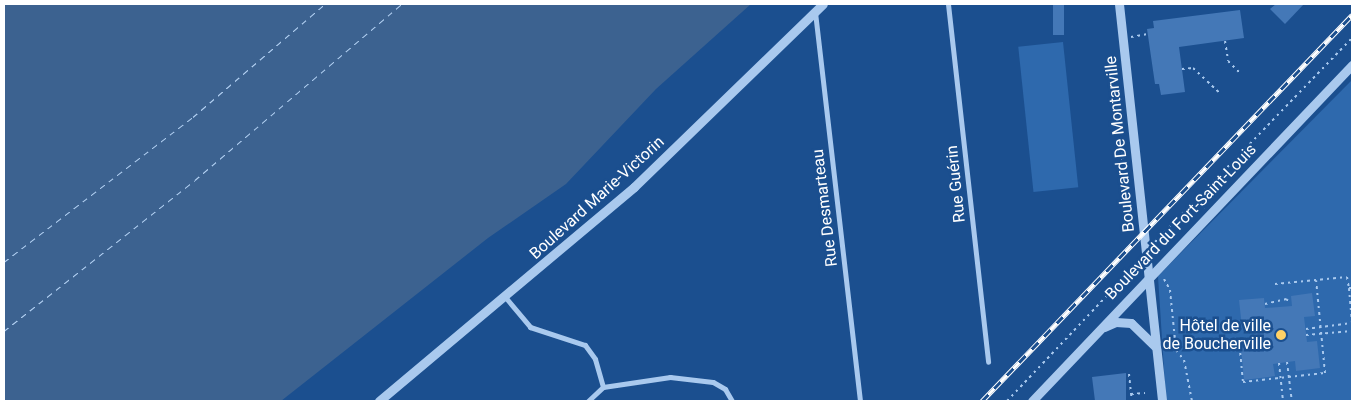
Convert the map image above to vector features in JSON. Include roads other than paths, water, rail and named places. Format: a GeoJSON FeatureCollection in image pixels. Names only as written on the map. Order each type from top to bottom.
{"type":"FeatureCollection","features":[{"type":"Feature","properties":{"kind":"street","name":"Boulevard Marie-Victorin"},"geometry":{"type":"LineString","coordinates":[[379,401],[506,298],[640,181],[823,4]]}},
{"type":"Feature","properties":{"kind":"street","name":"Rue Guérin"},"geometry":{"type":"LineString","coordinates":[[948,4],[988,362]]}},
{"type":"Feature","properties":{"kind":"street","name":"Boulevard De Montarville"},"geometry":{"type":"LineString","coordinates":[[1119,4],[1162,401]]}},
{"type":"Feature","properties":{"kind":"street","name":"Rue Desmarteau"},"geometry":{"type":"LineString","coordinates":[[815,12],[860,401]]}},
{"type":"Feature","properties":{"kind":"street","name":"Boulevard du Fort-Saint-Louis"},"geometry":{"type":"LineString","coordinates":[[1032,401],[1148,277],[1352,65]]}},
{"type":"Feature","properties":{"kind":"street"},"geometry":{"type":"LineString","coordinates":[[506,298],[530,327],[586,345],[595,359],[603,387]]}},
{"type":"Feature","properties":{"kind":"street"},"geometry":{"type":"LineString","coordinates":[[1098,330],[1116,322],[1132,323],[1146,333],[1156,348]]}},
{"type":"Feature","properties":{"kind":"street"},"geometry":{"type":"LineString","coordinates":[[588,401],[603,387],[670,377],[714,382],[725,389],[732,401]]}},
{"type":"Feature","properties":{"kind":"railway"},"geometry":{"type":"LineString","coordinates":[[982,401],[1352,15]]}},
{"type":"Feature","properties":{"kind":"place","name":"Hôtel de ville de Boucherville"},"geometry":{"type":"Point","coordinates":[1281,335]}}]}
